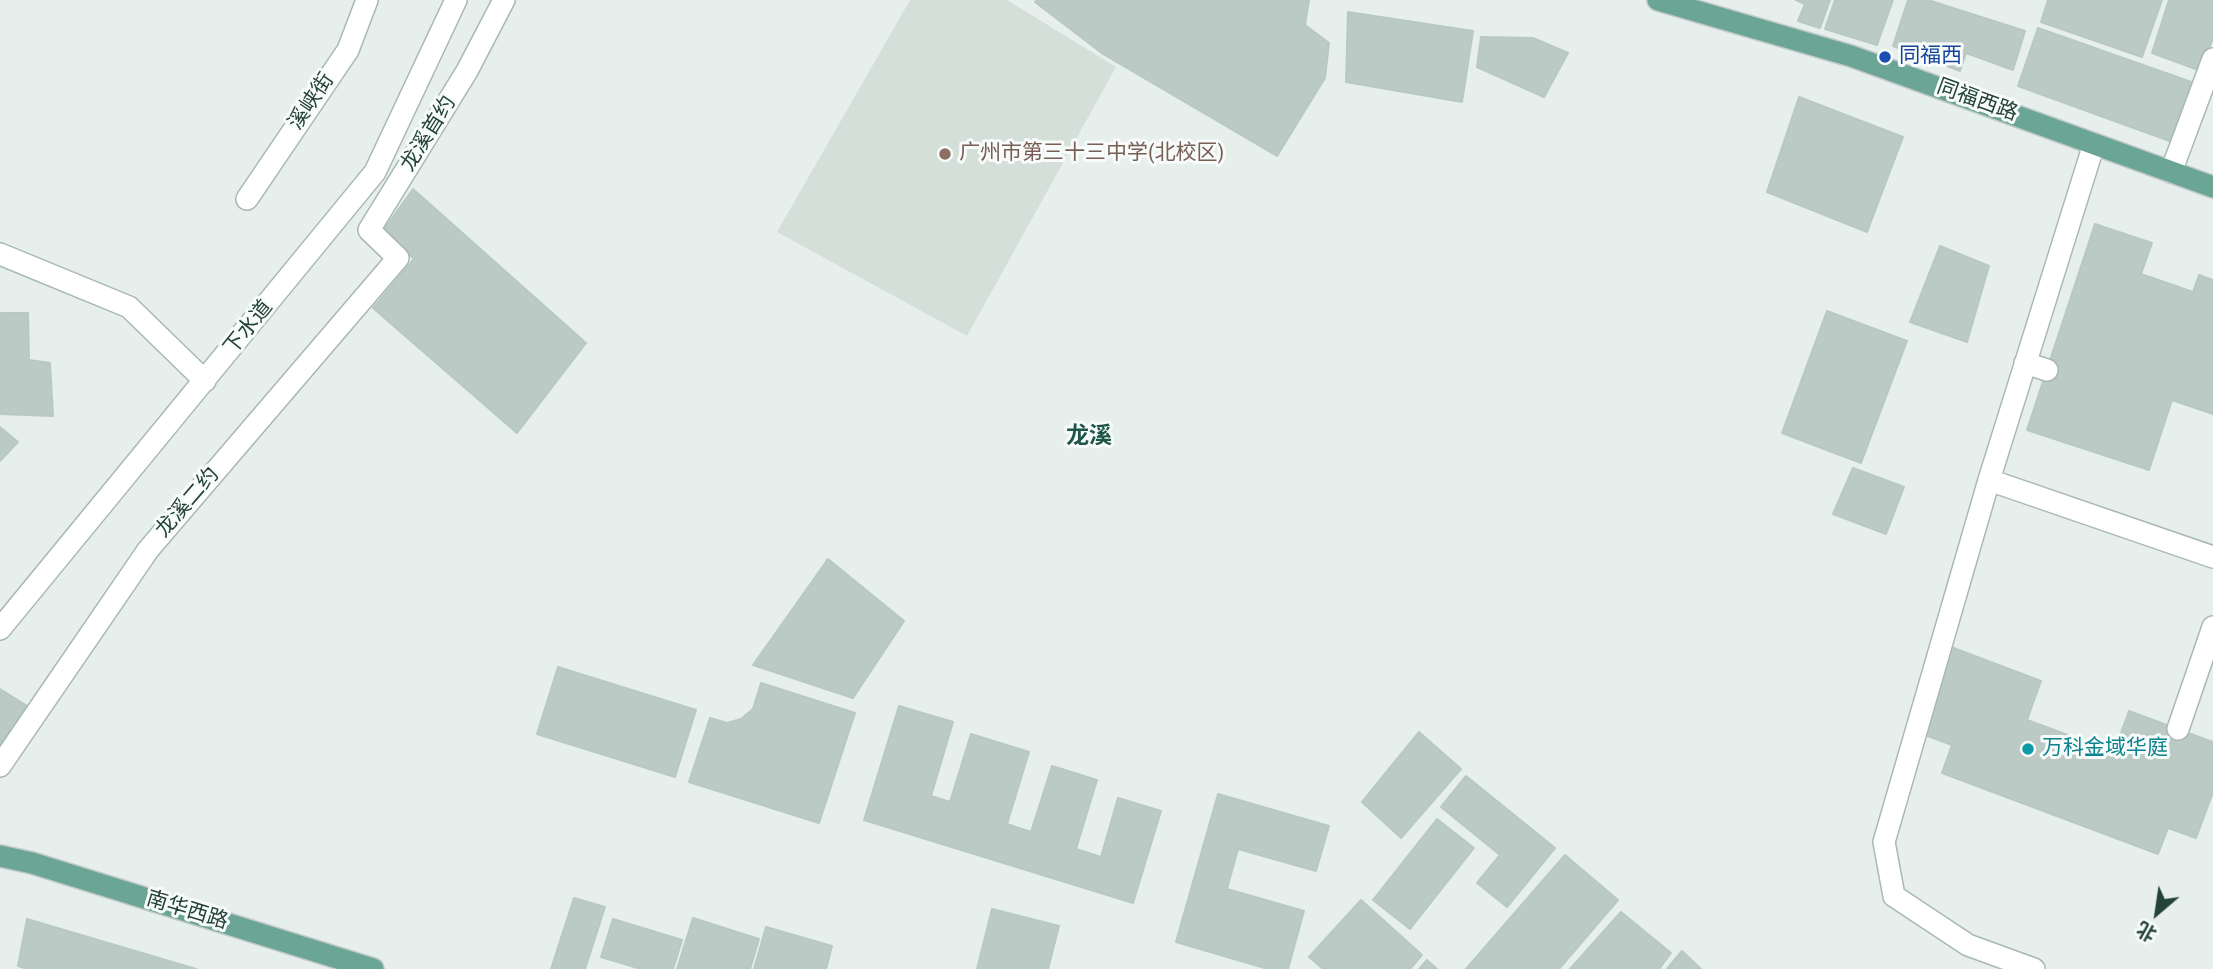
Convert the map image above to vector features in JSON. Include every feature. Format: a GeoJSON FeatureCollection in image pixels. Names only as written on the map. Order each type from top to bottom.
{"type":"FeatureCollection","features":[{"type":"Feature","properties":{"kind":"main road","name":"同福西路"},"geometry":{"type":"LineString","coordinates":[[1658,0],[1851,56],[2213,187]]}},
{"type":"Feature","properties":{"kind":"main road","name":"南华西路"},"geometry":{"type":"LineString","coordinates":[[0,856],[32,863],[373,969]]}},
{"type":"Feature","properties":{"kind":"street","name":"溪峡街"},"geometry":{"type":"LineString","coordinates":[[247,199],[348,50],[367,0]]}},
{"type":"Feature","properties":{"kind":"street","name":"下水道"},"geometry":{"type":"LineString","coordinates":[[0,629],[375,172],[456,0]]}},
{"type":"Feature","properties":{"kind":"street","name":"龙溪首约"},"geometry":{"type":"LineString","coordinates":[[398,258],[369,230],[467,71],[504,0]]}},
{"type":"Feature","properties":{"kind":"street"},"geometry":{"type":"LineString","coordinates":[[2171,172],[2213,59]]}},
{"type":"Feature","properties":{"kind":"street"},"geometry":{"type":"LineString","coordinates":[[2034,969],[1968,945],[1894,896],[1884,842],[1989,480],[2094,144]]}},
{"type":"Feature","properties":{"kind":"street"},"geometry":{"type":"LineString","coordinates":[[0,254],[129,307],[205,381]]}},
{"type":"Feature","properties":{"kind":"street","name":"龙溪二约"},"geometry":{"type":"LineString","coordinates":[[0,766],[148,550],[398,258]]}},
{"type":"Feature","properties":{"kind":"street"},"geometry":{"type":"LineString","coordinates":[[2025,363],[2047,370]]}},
{"type":"Feature","properties":{"kind":"street"},"geometry":{"type":"LineString","coordinates":[[1989,480],[2213,557]]}},
{"type":"Feature","properties":{"kind":"street"},"geometry":{"type":"LineString","coordinates":[[2178,729],[2213,627]]}},
{"type":"Feature","properties":{"kind":"shaded area","name":"广州市第三十三中学(北校区)"},"geometry":{"type":"Polygon","coordinates":[[[910,0],[1007,0],[1116,67],[967,336],[777,232],[910,0]]]}},
{"type":"Feature","properties":{"kind":"building"},"geometry":{"type":"Polygon","coordinates":[[[1309,0],[1305,25],[1329,43],[1325,78],[1277,156],[1103,54],[1035,2],[1309,0]]]}},
{"type":"Feature","properties":{"kind":"building"},"geometry":{"type":"Polygon","coordinates":[[[1796,0],[1830,0],[1820,28],[1798,21],[1805,4],[1796,0]]]}},
{"type":"Feature","properties":{"kind":"building"},"geometry":{"type":"Polygon","coordinates":[[[1835,0],[1893,0],[1877,45],[1825,29],[1835,0]]]}},
{"type":"Feature","properties":{"kind":"building"},"geometry":{"type":"Polygon","coordinates":[[[1908,0],[1928,0],[2025,31],[2013,70],[1966,53],[1960,71],[1893,46],[1908,0]]]}},
{"type":"Feature","properties":{"kind":"building"},"geometry":{"type":"Polygon","coordinates":[[[2048,0],[2162,0],[2142,57],[2041,22],[2048,0]]]}},
{"type":"Feature","properties":{"kind":"building"},"geometry":{"type":"Polygon","coordinates":[[[2169,0],[2213,0],[2213,38],[2201,71],[2152,53],[2169,0]]]}},
{"type":"Feature","properties":{"kind":"building"},"geometry":{"type":"Polygon","coordinates":[[[1348,12],[1473,31],[1462,102],[1346,82],[1348,12]]]}},
{"type":"Feature","properties":{"kind":"building"},"geometry":{"type":"Polygon","coordinates":[[[2038,28],[2197,84],[2175,143],[2018,86],[2038,28]]]}},
{"type":"Feature","properties":{"kind":"building"},"geometry":{"type":"Polygon","coordinates":[[[1481,37],[1533,38],[1568,53],[1544,97],[1477,67],[1481,37]]]}},
{"type":"Feature","properties":{"kind":"building"},"geometry":{"type":"Polygon","coordinates":[[[1799,97],[1903,137],[1867,232],[1767,192],[1799,97]]]}},
{"type":"Feature","properties":{"kind":"building"},"geometry":{"type":"Polygon","coordinates":[[[413,189],[586,343],[517,433],[373,308],[414,259],[385,228],[413,189]]]}},
{"type":"Feature","properties":{"kind":"building"},"geometry":{"type":"Polygon","coordinates":[[[2095,224],[2152,243],[2141,274],[2193,292],[2199,275],[2213,280],[2213,414],[2172,400],[2149,470],[2027,430],[2095,224]]]}},
{"type":"Feature","properties":{"kind":"building"},"geometry":{"type":"Polygon","coordinates":[[[1940,246],[1989,266],[1967,342],[1910,322],[1940,246]]]}},
{"type":"Feature","properties":{"kind":"building"},"geometry":{"type":"Polygon","coordinates":[[[1827,311],[1907,341],[1861,463],[1782,433],[1827,311]]]}},
{"type":"Feature","properties":{"kind":"building"},"geometry":{"type":"Polygon","coordinates":[[[0,313],[28,313],[29,360],[50,363],[53,416],[0,414],[0,313]]]}},
{"type":"Feature","properties":{"kind":"building"},"geometry":{"type":"Polygon","coordinates":[[[0,427],[18,442],[0,461],[0,427]]]}},
{"type":"Feature","properties":{"kind":"building"},"geometry":{"type":"Polygon","coordinates":[[[1853,468],[1904,487],[1886,534],[1833,514],[1853,468]]]}},
{"type":"Feature","properties":{"kind":"building"},"geometry":{"type":"Polygon","coordinates":[[[828,559],[904,621],[853,698],[753,665],[828,559]]]}},
{"type":"Feature","properties":{"kind":"building","name":"万科金域华庭"},"geometry":{"type":"Polygon","coordinates":[[[1951,647],[2041,681],[2027,720],[2114,752],[2129,711],[2213,742],[2213,792],[2196,838],[2168,828],[2158,854],[1942,773],[1952,745],[1920,733],[1951,647]]]}},
{"type":"Feature","properties":{"kind":"building"},"geometry":{"type":"Polygon","coordinates":[[[558,667],[696,710],[675,777],[537,734],[558,667]]]}},
{"type":"Feature","properties":{"kind":"building"},"geometry":{"type":"Polygon","coordinates":[[[761,683],[855,713],[819,823],[689,782],[710,718],[727,723],[741,719],[753,709],[761,683]]]}},
{"type":"Feature","properties":{"kind":"building"},"geometry":{"type":"Polygon","coordinates":[[[0,689],[32,709],[0,755],[0,689]]]}},
{"type":"Feature","properties":{"kind":"building"},"geometry":{"type":"Polygon","coordinates":[[[899,706],[953,722],[931,796],[950,802],[971,734],[1029,752],[1007,824],[1031,832],[1052,766],[1097,780],[1076,849],[1101,857],[1118,798],[1161,811],[1133,903],[864,820],[899,706]]]}},
{"type":"Feature","properties":{"kind":"building"},"geometry":{"type":"Polygon","coordinates":[[[1419,732],[1461,769],[1401,838],[1362,802],[1419,732]]]}},
{"type":"Feature","properties":{"kind":"building"},"geometry":{"type":"Polygon","coordinates":[[[1466,776],[1555,848],[1507,907],[1477,883],[1500,855],[1441,807],[1466,776]]]}},
{"type":"Feature","properties":{"kind":"building"},"geometry":{"type":"Polygon","coordinates":[[[1218,794],[1329,826],[1316,871],[1238,849],[1227,889],[1304,911],[1288,969],[1268,969],[1176,942],[1218,794]]]}},
{"type":"Feature","properties":{"kind":"building"},"geometry":{"type":"Polygon","coordinates":[[[1437,819],[1474,848],[1410,929],[1373,900],[1437,819]]]}},
{"type":"Feature","properties":{"kind":"building"},"geometry":{"type":"Polygon","coordinates":[[[1565,855],[1618,900],[1559,969],[1466,969],[1565,855]]]}},
{"type":"Feature","properties":{"kind":"building"},"geometry":{"type":"Polygon","coordinates":[[[574,898],[605,907],[585,969],[551,969],[574,898]]]}},
{"type":"Feature","properties":{"kind":"building"},"geometry":{"type":"Polygon","coordinates":[[[1361,900],[1422,955],[1410,969],[1323,969],[1309,957],[1361,900]]]}},
{"type":"Feature","properties":{"kind":"building"},"geometry":{"type":"Polygon","coordinates":[[[992,909],[1059,926],[1048,969],[977,969],[992,909]]]}},
{"type":"Feature","properties":{"kind":"building"},"geometry":{"type":"Polygon","coordinates":[[[1621,912],[1671,953],[1659,969],[1570,969],[1621,912]]]}},
{"type":"Feature","properties":{"kind":"building"},"geometry":{"type":"Polygon","coordinates":[[[693,918],[759,939],[750,969],[677,969],[693,918]]]}},
{"type":"Feature","properties":{"kind":"building"},"geometry":{"type":"Polygon","coordinates":[[[27,919],[196,969],[28,969],[18,966],[27,919]]]}},
{"type":"Feature","properties":{"kind":"building"},"geometry":{"type":"Polygon","coordinates":[[[613,919],[682,940],[673,969],[641,969],[601,957],[613,919]]]}},
{"type":"Feature","properties":{"kind":"building"},"geometry":{"type":"Polygon","coordinates":[[[766,927],[832,946],[826,969],[754,969],[766,927]]]}},
{"type":"Feature","properties":{"kind":"building"},"geometry":{"type":"Polygon","coordinates":[[[1682,951],[1701,969],[1667,969],[1682,951]]]}},
{"type":"Feature","properties":{"kind":"building"},"geometry":{"type":"Polygon","coordinates":[[[1427,960],[1437,969],[1419,969],[1427,960]]]}},
{"type":"Feature","properties":{"kind":"place","name":"同福西"},"geometry":{"type":"Point","coordinates":[1885,57]}},
{"type":"Feature","properties":{"kind":"place","name":"广州市第三十三中学(北校区)"},"geometry":{"type":"Point","coordinates":[945,154]}},
{"type":"Feature","properties":{"kind":"place","name":"万科金域华庭"},"geometry":{"type":"Point","coordinates":[2028,749]}},
{"type":"Feature","properties":{"kind":"district","name":"龙溪"},"geometry":{"type":"Point","coordinates":[1089,437]}}]}
